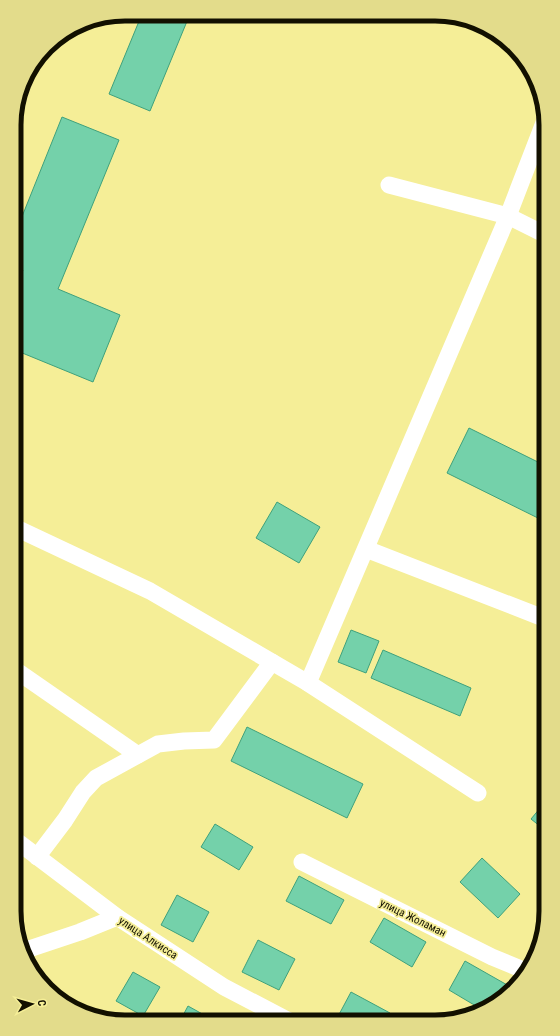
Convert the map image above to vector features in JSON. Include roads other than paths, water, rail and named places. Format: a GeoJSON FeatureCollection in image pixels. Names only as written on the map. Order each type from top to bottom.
{"type":"FeatureCollection","features":[{"type":"Feature","properties":{"kind":"street"},"geometry":{"type":"LineString","coordinates":[[308,683],[508,216],[539,136]]}},
{"type":"Feature","properties":{"kind":"street"},"geometry":{"type":"LineString","coordinates":[[389,185],[508,216],[539,232]]}},
{"type":"Feature","properties":{"kind":"street"},"geometry":{"type":"LineString","coordinates":[[21,530],[150,591],[308,683],[478,793]]}},
{"type":"Feature","properties":{"kind":"street"},"geometry":{"type":"LineString","coordinates":[[366,549],[539,616]]}},
{"type":"Feature","properties":{"kind":"street"},"geometry":{"type":"LineString","coordinates":[[37,857],[65,820],[82,792],[96,778],[158,744],[214,740],[272,662]]}},
{"type":"Feature","properties":{"kind":"street"},"geometry":{"type":"LineString","coordinates":[[21,674],[138,755]]}},
{"type":"Feature","properties":{"kind":"street","name":"улица Алкисса"},"geometry":{"type":"LineString","coordinates":[[21,844],[117,917],[224,987],[278,1015]]}},
{"type":"Feature","properties":{"kind":"street","name":"улица Жоламан"},"geometry":{"type":"LineString","coordinates":[[302,862],[486,954],[521,969]]}},
{"type":"Feature","properties":{"kind":"street"},"geometry":{"type":"LineString","coordinates":[[28,949],[80,932],[117,917]]}}]}
